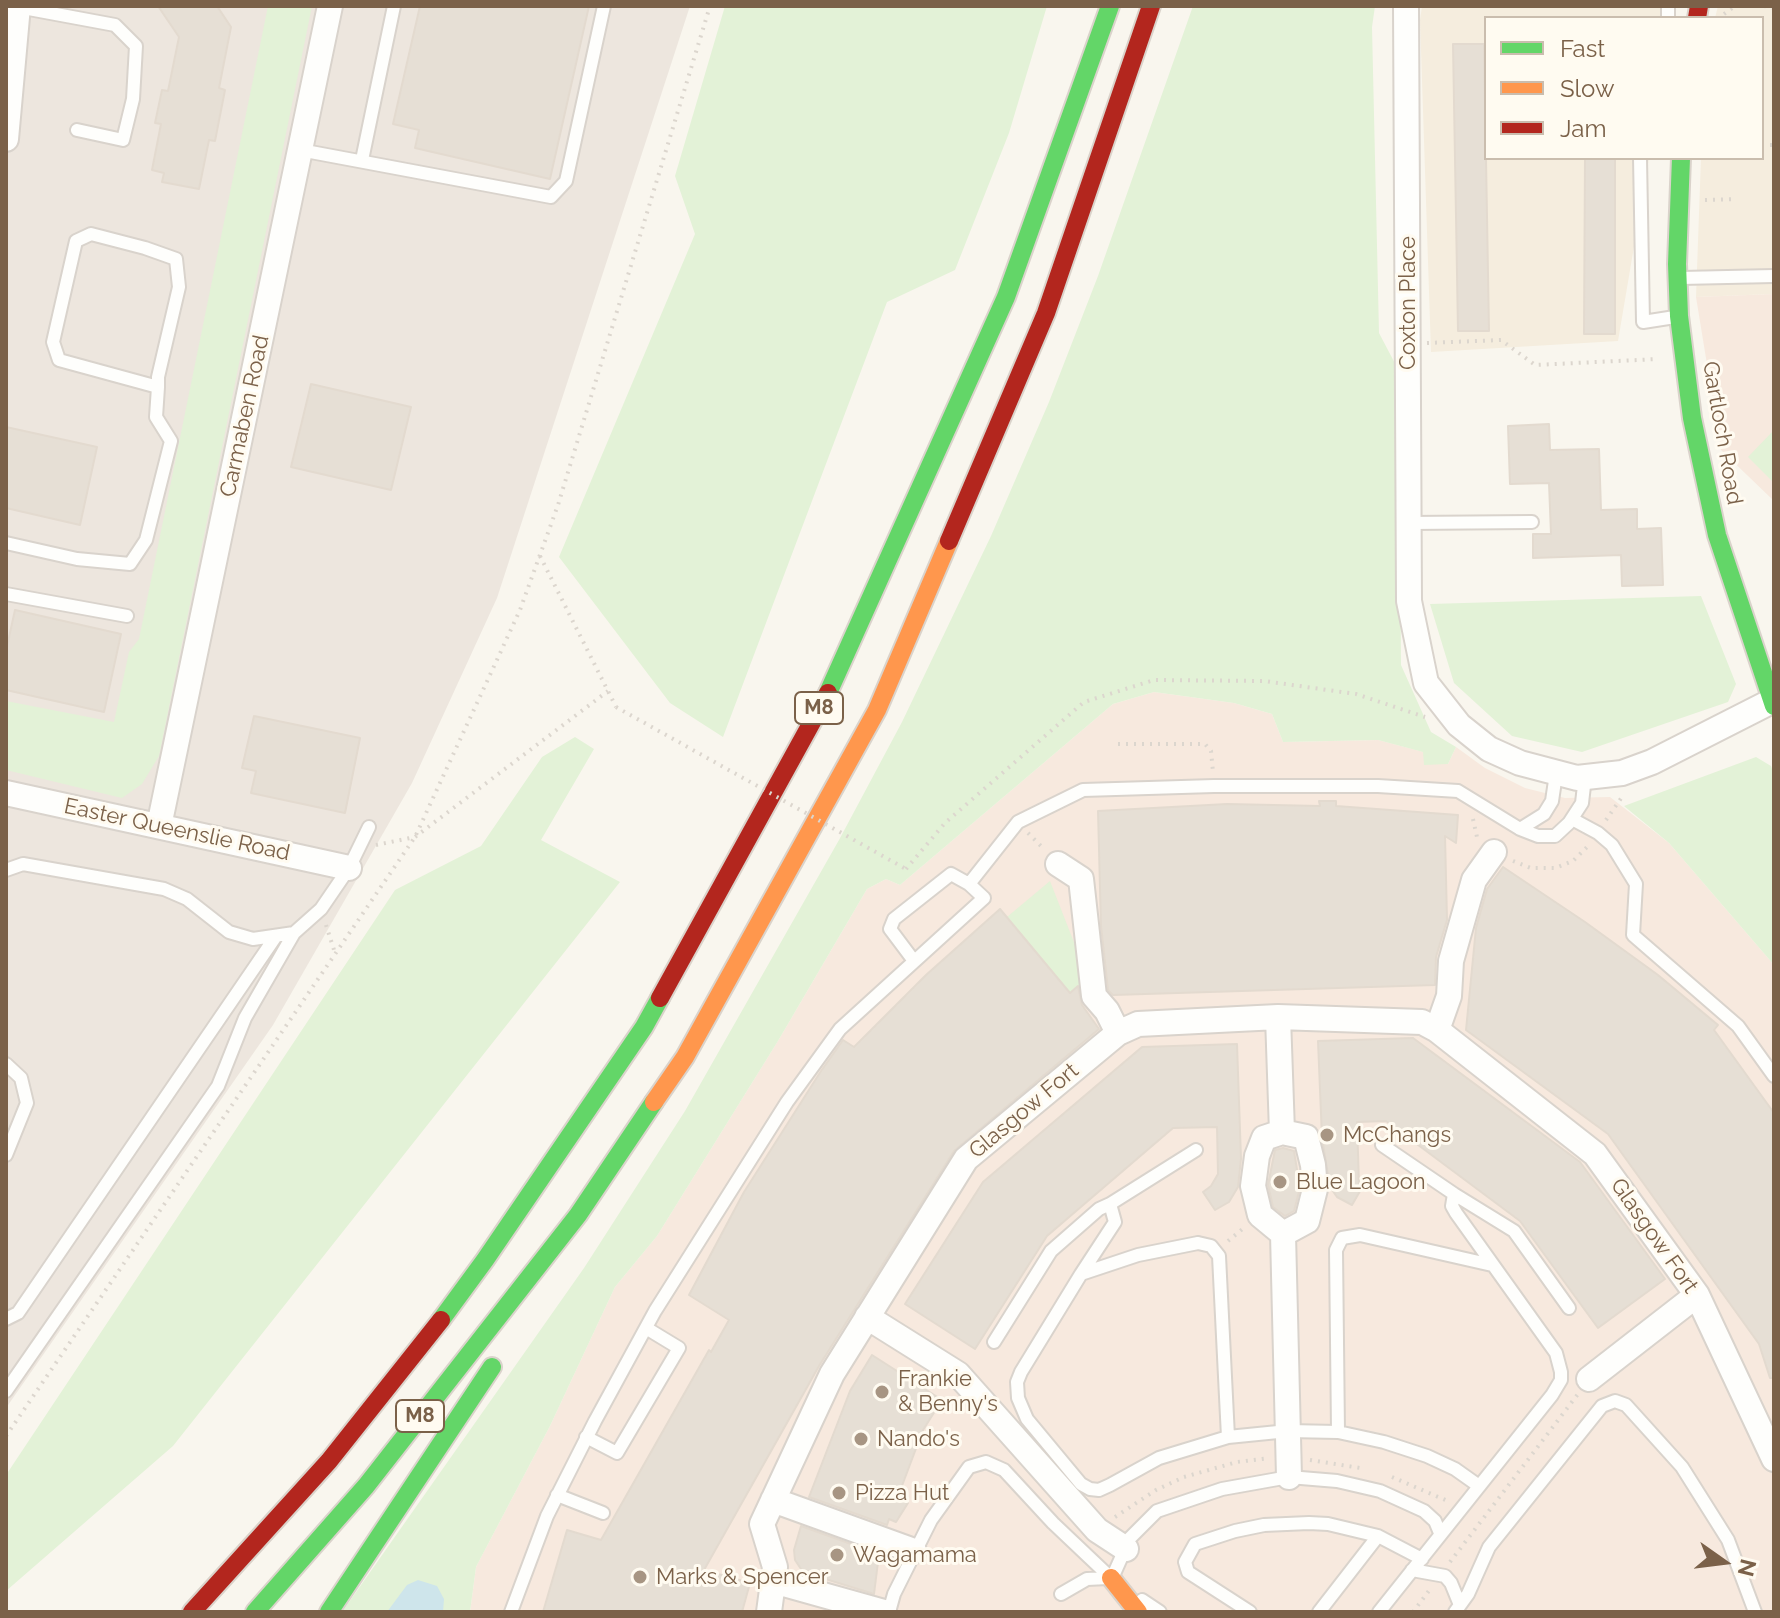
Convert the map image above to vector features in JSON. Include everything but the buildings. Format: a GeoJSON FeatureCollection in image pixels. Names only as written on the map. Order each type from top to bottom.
{"type":"FeatureCollection","features":[{"type":"Feature","properties":{"kind":"main road","name":"M8"},"geometry":{"type":"LineString","coordinates":[[192,1612],[329,1461],[416,1353],[485,1260],[644,1027],[835,680],[1006,297],[1110,6]]}},
{"type":"Feature","properties":{"kind":"main road","name":"M8"},"geometry":{"type":"LineString","coordinates":[[255,1612],[366,1486],[578,1215],[685,1057],[877,710],[1046,313],[1151,6]]}},
{"type":"Feature","properties":{"kind":"main road","name":"Gartloch Road"},"geometry":{"type":"LineString","coordinates":[[1681,160],[1679,316],[1692,418],[1717,535],[1773,704]]}},
{"type":"Feature","properties":{"kind":"main road"},"geometry":{"type":"LineString","coordinates":[[540,1292],[578,1215]]}},
{"type":"Feature","properties":{"kind":"main road"},"geometry":{"type":"LineString","coordinates":[[294,1472],[416,1353]]}},
{"type":"Feature","properties":{"kind":"main road"},"geometry":{"type":"LineString","coordinates":[[329,1612],[499,1356]]}},
{"type":"Feature","properties":{"kind":"main road"},"geometry":{"type":"LineString","coordinates":[[1111,1578],[1138,1612]]}},
{"type":"Feature","properties":{"kind":"street"},"geometry":{"type":"LineString","coordinates":[[6,139],[18,6]]}},
{"type":"Feature","properties":{"kind":"street","name":"Carmaben Road"},"geometry":{"type":"LineString","coordinates":[[159,826],[330,6]]}},
{"type":"Feature","properties":{"kind":"street","name":"Coxton Place"},"geometry":{"type":"LineString","coordinates":[[1406,6],[1409,601],[1426,683],[1459,725],[1489,749],[1556,774],[1585,777],[1622,773],[1652,762],[1773,704]]}},
{"type":"Feature","properties":{"kind":"street","name":"Easter Queenslie Road"},"geometry":{"type":"LineString","coordinates":[[6,793],[159,826],[353,858]]}},
{"type":"Feature","properties":{"kind":"street"},"geometry":{"type":"LineString","coordinates":[[1437,1030],[1449,996],[1451,961],[1474,880],[1494,852]]}},
{"type":"Feature","properties":{"kind":"street"},"geometry":{"type":"LineString","coordinates":[[1058,864],[1081,879],[1094,996],[1107,1011],[1118,1033]]}},
{"type":"Feature","properties":{"kind":"street"},"geometry":{"type":"LineString","coordinates":[[1278,1017],[1282,1132]]}},
{"type":"Feature","properties":{"kind":"street","name":"Glasgow Fort"},"geometry":{"type":"LineString","coordinates":[[773,1581],[775,1567],[762,1524],[832,1374],[966,1159],[1118,1033],[1138,1024],[1278,1017],[1422,1022],[1437,1030],[1595,1154],[1697,1295],[1774,1459]]}},
{"type":"Feature","properties":{"kind":"street"},"geometry":{"type":"LineString","coordinates":[[1283,1234],[1307,1221],[1315,1189],[1306,1137],[1282,1132],[1264,1138],[1257,1156],[1253,1186],[1260,1215],[1283,1234],[1289,1477]]}},
{"type":"Feature","properties":{"kind":"street"},"geometry":{"type":"LineString","coordinates":[[1589,1379],[1697,1295]]}},
{"type":"Feature","properties":{"kind":"street"},"geometry":{"type":"LineString","coordinates":[[867,1317],[958,1374],[1097,1530],[1126,1549]]}},
{"type":"Feature","properties":{"kind":"street"},"geometry":{"type":"LineString","coordinates":[[773,1500],[914,1551]]}},
{"type":"Feature","properties":{"kind":"street"},"geometry":{"type":"LineString","coordinates":[[769,1612],[773,1581],[886,1612]]}},
{"type":"Feature","properties":{"kind":"lane"},"geometry":{"type":"LineString","coordinates":[[18,6],[115,25],[136,46],[133,99],[123,140],[77,130]]}},
{"type":"Feature","properties":{"kind":"lane"},"geometry":{"type":"LineString","coordinates":[[362,160],[394,6]]}},
{"type":"Feature","properties":{"kind":"lane"},"geometry":{"type":"LineString","coordinates":[[300,150],[551,197],[566,181],[604,6]]}},
{"type":"Feature","properties":{"kind":"lane"},"geometry":{"type":"LineString","coordinates":[[1640,160],[1643,322],[1679,316]]}},
{"type":"Feature","properties":{"kind":"lane"},"geometry":{"type":"LineString","coordinates":[[6,543],[77,559],[130,564],[146,540],[171,441],[156,417],[158,387],[158,377],[179,287],[176,259],[91,234],[76,241],[53,342],[59,360],[158,387]]}},
{"type":"Feature","properties":{"kind":"lane"},"geometry":{"type":"LineString","coordinates":[[1678,278],[1774,276]]}},
{"type":"Feature","properties":{"kind":"lane"},"geometry":{"type":"LineString","coordinates":[[1409,523],[1532,522]]}},
{"type":"Feature","properties":{"kind":"lane"},"geometry":{"type":"LineString","coordinates":[[6,594],[127,616]]}},
{"type":"Feature","properties":{"kind":"lane"},"geometry":{"type":"LineString","coordinates":[[1520,829],[1544,814],[1552,801],[1556,774]]}},
{"type":"Feature","properties":{"kind":"lane"},"geometry":{"type":"LineString","coordinates":[[969,884],[1018,822],[1083,790],[1378,786],[1458,791],[1520,829],[1538,836],[1555,836],[1582,803],[1585,777]]}},
{"type":"Feature","properties":{"kind":"lane"},"geometry":{"type":"LineString","coordinates":[[1572,819],[1598,833],[1612,845],[1636,884],[1633,935],[1738,1026],[1774,1076]]}},
{"type":"Feature","properties":{"kind":"lane"},"geometry":{"type":"LineString","coordinates":[[6,1391],[218,1086],[245,1018],[294,933],[321,909],[369,827]]}},
{"type":"Feature","properties":{"kind":"lane"},"geometry":{"type":"LineString","coordinates":[[6,870],[23,864],[164,889],[187,899],[229,932],[253,939],[294,933]]}},
{"type":"Feature","properties":{"kind":"lane"},"geometry":{"type":"LineString","coordinates":[[511,1612],[557,1495],[586,1437],[646,1328],[787,1102],[840,1029],[984,898],[969,884],[951,874],[894,919],[890,929],[914,961]]}},
{"type":"Feature","properties":{"kind":"lane"},"geometry":{"type":"LineString","coordinates":[[6,1319],[18,1313],[276,936]]}},
{"type":"Feature","properties":{"kind":"lane"},"geometry":{"type":"LineString","coordinates":[[6,1064],[21,1078],[27,1103],[6,1155]]}},
{"type":"Feature","properties":{"kind":"lane"},"geometry":{"type":"LineString","coordinates":[[1382,1145],[1514,1231],[1569,1308]]}},
{"type":"Feature","properties":{"kind":"lane"},"geometry":{"type":"LineString","coordinates":[[994,1342],[1051,1251],[1099,1209],[1196,1150]]}},
{"type":"Feature","properties":{"kind":"lane"},"geometry":{"type":"LineString","coordinates":[[1379,1612],[1561,1380],[1559,1357],[1456,1213],[1452,1206],[1454,1194]]}},
{"type":"Feature","properties":{"kind":"lane"},"geometry":{"type":"LineString","coordinates":[[1110,1204],[1115,1222],[1017,1382],[1018,1398],[1027,1419],[1081,1484],[1099,1490],[1144,1464],[1195,1445],[1228,1437],[1288,1431],[1338,1432],[1384,1442],[1427,1456],[1455,1469],[1479,1486]]}},
{"type":"Feature","properties":{"kind":"lane"},"geometry":{"type":"LineString","coordinates":[[1338,1432],[1335,1284],[1338,1241],[1347,1236],[1360,1235],[1492,1265]]}},
{"type":"Feature","properties":{"kind":"lane"},"geometry":{"type":"LineString","coordinates":[[1081,1274],[1171,1248],[1205,1243],[1216,1250],[1223,1291],[1228,1437]]}},
{"type":"Feature","properties":{"kind":"lane"},"geometry":{"type":"LineString","coordinates":[[586,1437],[617,1453],[679,1348],[646,1328]]}},
{"type":"Feature","properties":{"kind":"lane"},"geometry":{"type":"LineString","coordinates":[[1458,1608],[1476,1579],[1489,1547],[1602,1406],[1615,1401],[1626,1405],[1682,1467],[1728,1540],[1755,1612]]}},
{"type":"Feature","properties":{"kind":"lane"},"geometry":{"type":"LineString","coordinates":[[886,1612],[931,1520],[969,1467],[986,1462],[1004,1470],[1053,1523],[1111,1578],[1160,1612]]}},
{"type":"Feature","properties":{"kind":"lane"},"geometry":{"type":"LineString","coordinates":[[1111,1578],[1137,1529],[1157,1511],[1222,1489],[1289,1477],[1337,1481],[1380,1491],[1424,1511],[1435,1521],[1440,1533]]}},
{"type":"Feature","properties":{"kind":"lane"},"geometry":{"type":"LineString","coordinates":[[557,1495],[603,1513]]}},
{"type":"Feature","properties":{"kind":"lane"},"geometry":{"type":"LineString","coordinates":[[1250,1612],[1188,1572],[1185,1562],[1195,1544],[1235,1531],[1293,1522],[1328,1524],[1378,1536],[1422,1559]]}},
{"type":"Feature","properties":{"kind":"lane"},"geometry":{"type":"LineString","coordinates":[[1319,1612],[1378,1536]]}},
{"type":"Feature","properties":{"kind":"lane"},"geometry":{"type":"LineString","coordinates":[[1412,1570],[1442,1574],[1451,1583],[1458,1608]]}},
{"type":"Feature","properties":{"kind":"lane"},"geometry":{"type":"LineString","coordinates":[[1061,1594],[1087,1579],[1111,1578]]}},
{"type":"Feature","properties":{"kind":"path"},"geometry":{"type":"LineString","coordinates":[[6,1436],[415,837],[520,610],[540,556],[710,6]]}},
{"type":"Feature","properties":{"kind":"path"},"geometry":{"type":"LineString","coordinates":[[1764,6],[1774,8]]}},
{"type":"Feature","properties":{"kind":"path"},"geometry":{"type":"LineString","coordinates":[[1409,343],[1501,340],[1535,365],[1684,357]]}},
{"type":"Feature","properties":{"kind":"path"},"geometry":{"type":"LineString","coordinates":[[540,556],[616,707],[906,869],[945,823],[1084,702],[1154,680],[1264,681],[1356,694],[1445,724],[1459,725]]}},
{"type":"Feature","properties":{"kind":"path"},"geometry":{"type":"LineString","coordinates":[[353,858],[415,837],[608,691]]}},
{"type":"Feature","properties":{"kind":"path"},"geometry":{"type":"LineString","coordinates":[[1118,744],[1205,744],[1211,751],[1214,786]]}},
{"type":"Feature","properties":{"kind":"path"},"geometry":{"type":"LineString","coordinates":[[1018,822],[1058,864]]}},
{"type":"Feature","properties":{"kind":"path"},"geometry":{"type":"LineString","coordinates":[[321,909],[335,953]]}},
{"type":"Feature","properties":{"kind":"path"},"geometry":{"type":"LineString","coordinates":[[1216,1250],[1260,1215]]}},
{"type":"Feature","properties":{"kind":"path"},"geometry":{"type":"LineString","coordinates":[[1413,1612],[1589,1379]]}},
{"type":"Feature","properties":{"kind":"shaded area"},"geometry":{"type":"Polygon","coordinates":[[[6,6],[690,6],[497,598],[412,783],[273,1025],[6,1408],[6,6]]]}},
{"type":"Feature","properties":{"kind":"shaded area"},"geometry":{"type":"Polygon","coordinates":[[[1422,6],[1675,6],[1673,16],[1484,16],[1484,160],[1649,160],[1618,341],[1431,352],[1422,6]]]}},
{"type":"Feature","properties":{"kind":"shaded area"},"geometry":{"type":"Polygon","coordinates":[[[1718,6],[1774,6],[1774,294],[1696,297],[1701,160],[1764,160],[1764,16],[1716,16],[1718,6]]]}},
{"type":"Feature","properties":{"kind":"shaded area"},"geometry":{"type":"Polygon","coordinates":[[[1774,294],[1774,501],[1721,450],[1696,297],[1774,294]]]}},
{"type":"Feature","properties":{"kind":"shaded area"},"geometry":{"type":"Polygon","coordinates":[[[1154,692],[1234,703],[1272,714],[1283,742],[1378,740],[1424,752],[1424,764],[1448,764],[1456,747],[1485,768],[1525,788],[1565,798],[1610,797],[1669,843],[1774,965],[1774,1612],[470,1612],[476,1567],[550,1426],[615,1287],[657,1236],[778,1041],[867,889],[886,879],[900,885],[1113,704],[1154,692]]]}},
{"type":"Feature","properties":{"kind":"green space"},"geometry":{"type":"Polygon","coordinates":[[[268,6],[312,6],[159,756],[142,784],[122,798],[6,770],[6,701],[114,722],[129,652],[139,639],[268,6]]]}},
{"type":"Feature","properties":{"kind":"green space"},"geometry":{"type":"Polygon","coordinates":[[[725,6],[1047,6],[1009,133],[955,270],[887,302],[723,737],[670,703],[559,557],[695,234],[675,176],[725,6]]]}},
{"type":"Feature","properties":{"kind":"green space"},"geometry":{"type":"Polygon","coordinates":[[[1193,6],[1375,6],[1372,27],[1379,333],[1399,371],[1401,665],[1431,732],[1456,747],[1448,764],[1424,765],[1423,752],[1378,740],[1283,742],[1272,714],[1234,703],[1154,692],[1113,704],[900,885],[886,879],[867,889],[778,1041],[657,1236],[615,1287],[550,1426],[476,1567],[470,1612],[342,1612],[584,1268],[685,1111],[839,840],[902,722],[991,536],[1049,402],[1098,276],[1193,6]]]}},
{"type":"Feature","properties":{"kind":"green space"},"geometry":{"type":"Polygon","coordinates":[[[1774,430],[1774,483],[1748,457],[1774,430]]]}},
{"type":"Feature","properties":{"kind":"green space"},"geometry":{"type":"Polygon","coordinates":[[[1701,596],[1736,684],[1728,702],[1582,752],[1512,736],[1454,683],[1430,604],[1701,596]]]}},
{"type":"Feature","properties":{"kind":"green space"},"geometry":{"type":"Polygon","coordinates":[[[575,737],[594,749],[541,840],[620,882],[173,1446],[6,1591],[6,1475],[395,890],[481,846],[542,757],[575,737]]]}},
{"type":"Feature","properties":{"kind":"green space"},"geometry":{"type":"Polygon","coordinates":[[[1756,757],[1771,766],[1774,774],[1774,965],[1669,843],[1624,806],[1756,757]]]}},
{"type":"Feature","properties":{"kind":"green space"},"geometry":{"type":"Polygon","coordinates":[[[1050,881],[1088,978],[1070,993],[1007,917],[1050,881]]]}},
{"type":"Feature","properties":{"kind":"water"},"geometry":{"type":"Polygon","coordinates":[[[418,1580],[437,1586],[444,1599],[443,1612],[387,1612],[407,1585],[418,1580]]]}},
{"type":"Feature","properties":{"kind":"traffic: fast"},"geometry":{"type":"LineString","coordinates":[[828,693],[1006,297],[1110,6]]}},
{"type":"Feature","properties":{"kind":"traffic: fast"},"geometry":{"type":"LineString","coordinates":[[1681,160],[1677,264],[1679,316],[1692,418],[1717,535],[1774,706]]}},
{"type":"Feature","properties":{"kind":"traffic: fast"},"geometry":{"type":"LineString","coordinates":[[441,1320],[644,1027],[660,998]]}},
{"type":"Feature","properties":{"kind":"traffic: fast"},"geometry":{"type":"LineString","coordinates":[[255,1612],[366,1486],[578,1215],[654,1102]]}},
{"type":"Feature","properties":{"kind":"traffic: fast"},"geometry":{"type":"LineString","coordinates":[[329,1612],[492,1367]]}},
{"type":"Feature","properties":{"kind":"traffic: slow"},"geometry":{"type":"LineString","coordinates":[[654,1102],[685,1057],[877,710],[949,541]]}},
{"type":"Feature","properties":{"kind":"traffic: slow"},"geometry":{"type":"LineString","coordinates":[[1111,1578],[1138,1612]]}},
{"type":"Feature","properties":{"kind":"traffic: jam"},"geometry":{"type":"LineString","coordinates":[[949,541],[1046,313],[1151,6]]}},
{"type":"Feature","properties":{"kind":"traffic: jam"},"geometry":{"type":"LineString","coordinates":[[1697,16],[1699,6]]}},
{"type":"Feature","properties":{"kind":"traffic: jam"},"geometry":{"type":"LineString","coordinates":[[660,998],[828,693]]}},
{"type":"Feature","properties":{"kind":"traffic: jam"},"geometry":{"type":"LineString","coordinates":[[192,1612],[329,1461],[441,1320]]}},
{"type":"Feature","properties":{"kind":"place","name":"McChangs"},"geometry":{"type":"Point","coordinates":[1327,1135]}},
{"type":"Feature","properties":{"kind":"place","name":"Blue Lagoon"},"geometry":{"type":"Point","coordinates":[1280,1182]}},
{"type":"Feature","properties":{"kind":"place","name":"Frankie & Benny's"},"geometry":{"type":"Point","coordinates":[882,1392]}},
{"type":"Feature","properties":{"kind":"place","name":"Nando's"},"geometry":{"type":"Point","coordinates":[861,1439]}},
{"type":"Feature","properties":{"kind":"place","name":"Pizza Hut"},"geometry":{"type":"Point","coordinates":[839,1493]}},
{"type":"Feature","properties":{"kind":"place","name":"Wagamama"},"geometry":{"type":"Point","coordinates":[837,1555]}},
{"type":"Feature","properties":{"kind":"place","name":"Marks & Spencer"},"geometry":{"type":"Point","coordinates":[640,1577]}}]}
